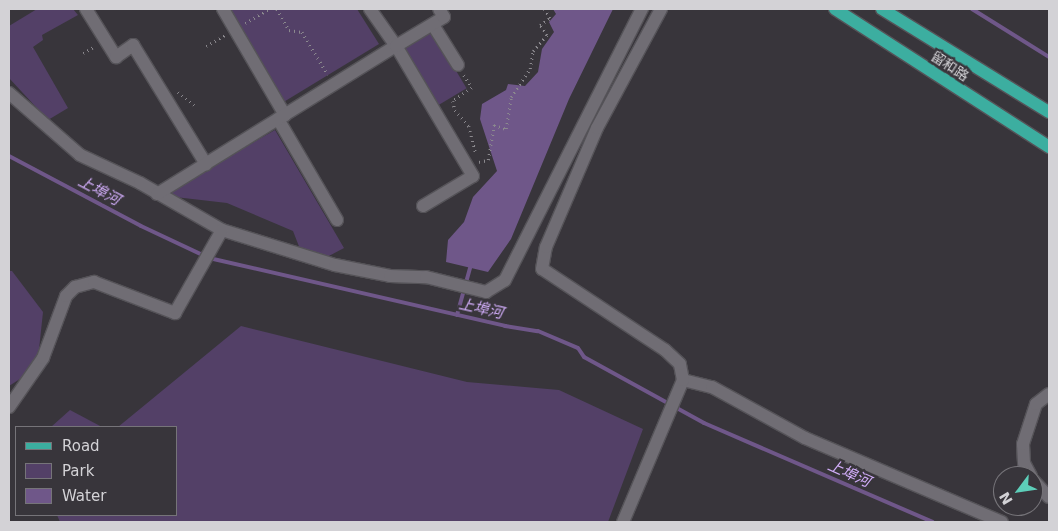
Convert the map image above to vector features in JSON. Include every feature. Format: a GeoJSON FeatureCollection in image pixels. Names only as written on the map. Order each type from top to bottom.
{"type":"FeatureCollection","features":[{"type":"Feature","properties":{"kind":"main road","name":"留和路"},"geometry":{"type":"LineString","coordinates":[[835,9],[1049,147]]}},
{"type":"Feature","properties":{"kind":"main road","name":"留和路"},"geometry":{"type":"LineString","coordinates":[[882,9],[1049,112]]}},
{"type":"Feature","properties":{"kind":"street"},"geometry":{"type":"LineString","coordinates":[[86,9],[116,57],[133,45],[206,164]]}},
{"type":"Feature","properties":{"kind":"street"},"geometry":{"type":"LineString","coordinates":[[222,9],[235,29],[338,220]]}},
{"type":"Feature","properties":{"kind":"street"},"geometry":{"type":"LineString","coordinates":[[370,9],[396,46],[473,176],[423,206]]}},
{"type":"Feature","properties":{"kind":"street"},"geometry":{"type":"LineString","coordinates":[[157,194],[433,25],[444,17],[439,9]]}},
{"type":"Feature","properties":{"kind":"street"},"geometry":{"type":"LineString","coordinates":[[9,93],[80,155],[140,182],[157,194],[222,230],[335,265],[390,276],[426,276],[486,292],[506,280],[642,9]]}},
{"type":"Feature","properties":{"kind":"street"},"geometry":{"type":"LineString","coordinates":[[623,522],[683,380],[680,364],[665,350],[542,269],[546,247],[597,128],[661,9]]}},
{"type":"Feature","properties":{"kind":"street"},"geometry":{"type":"LineString","coordinates":[[433,25],[458,65]]}},
{"type":"Feature","properties":{"kind":"street"},"geometry":{"type":"LineString","coordinates":[[9,406],[44,358],[66,296],[75,286],[94,282],[175,313],[222,230]]}},
{"type":"Feature","properties":{"kind":"street"},"geometry":{"type":"LineString","coordinates":[[683,380],[712,387],[805,438],[1002,522]]}},
{"type":"Feature","properties":{"kind":"street"},"geometry":{"type":"LineString","coordinates":[[1026,466],[1024,444],[1036,404],[1049,394]]}},
{"type":"Feature","properties":{"kind":"path"},"geometry":{"type":"LineString","coordinates":[[206,46],[269,9]]}},
{"type":"Feature","properties":{"kind":"path"},"geometry":{"type":"LineString","coordinates":[[277,9],[289,30],[302,32],[334,85]]}},
{"type":"Feature","properties":{"kind":"path"},"geometry":{"type":"LineString","coordinates":[[458,65],[472,88],[453,100],[455,110],[469,126],[469,136],[477,158],[474,164],[488,160],[494,125],[506,129],[511,97],[530,69],[533,51],[547,35],[540,25],[550,18],[544,9]]}},
{"type":"Feature","properties":{"kind":"green space"},"geometry":{"type":"Polygon","coordinates":[[[37,9],[73,9],[78,15],[42,35],[43,40],[33,47],[68,108],[48,120],[9,78],[9,26],[37,9]]]}},
{"type":"Feature","properties":{"kind":"green space"},"geometry":{"type":"Polygon","coordinates":[[[225,9],[357,9],[379,44],[282,103],[225,9]]]}},
{"type":"Feature","properties":{"kind":"green space"},"geometry":{"type":"Polygon","coordinates":[[[431,29],[467,88],[436,107],[400,48],[431,29]]]}},
{"type":"Feature","properties":{"kind":"green space"},"geometry":{"type":"Polygon","coordinates":[[[275,130],[344,248],[327,257],[300,249],[293,231],[227,203],[175,197],[169,191],[275,130]]]}},
{"type":"Feature","properties":{"kind":"green space"},"geometry":{"type":"Polygon","coordinates":[[[9,271],[12,271],[43,312],[37,368],[9,386],[9,271]]]}},
{"type":"Feature","properties":{"kind":"green space"},"geometry":{"type":"Polygon","coordinates":[[[241,326],[467,382],[559,390],[643,429],[608,522],[60,522],[57,516],[178,516],[178,426],[119,426],[241,326]]]}},
{"type":"Feature","properties":{"kind":"green space"},"geometry":{"type":"Polygon","coordinates":[[[70,410],[100,426],[52,426],[70,410]]]}},
{"type":"Feature","properties":{"kind":"water"},"geometry":{"type":"Polygon","coordinates":[[[553,9],[613,9],[569,99],[511,239],[488,272],[446,262],[448,240],[464,222],[473,197],[497,171],[480,119],[482,104],[506,90],[508,84],[525,86],[538,72],[542,49],[554,32],[549,22],[556,14],[553,9]]]}},
{"type":"Feature","properties":{"kind":"waterway"},"geometry":{"type":"LineString","coordinates":[[972,9],[1049,57]]}},
{"type":"Feature","properties":{"kind":"waterway","name":"上埠河"},"geometry":{"type":"LineString","coordinates":[[9,156],[141,226],[209,258],[505,326],[538,331],[578,348],[584,357],[704,423],[933,522]]}},
{"type":"Feature","properties":{"kind":"waterway"},"geometry":{"type":"LineString","coordinates":[[457,315],[470,268]]}}]}
